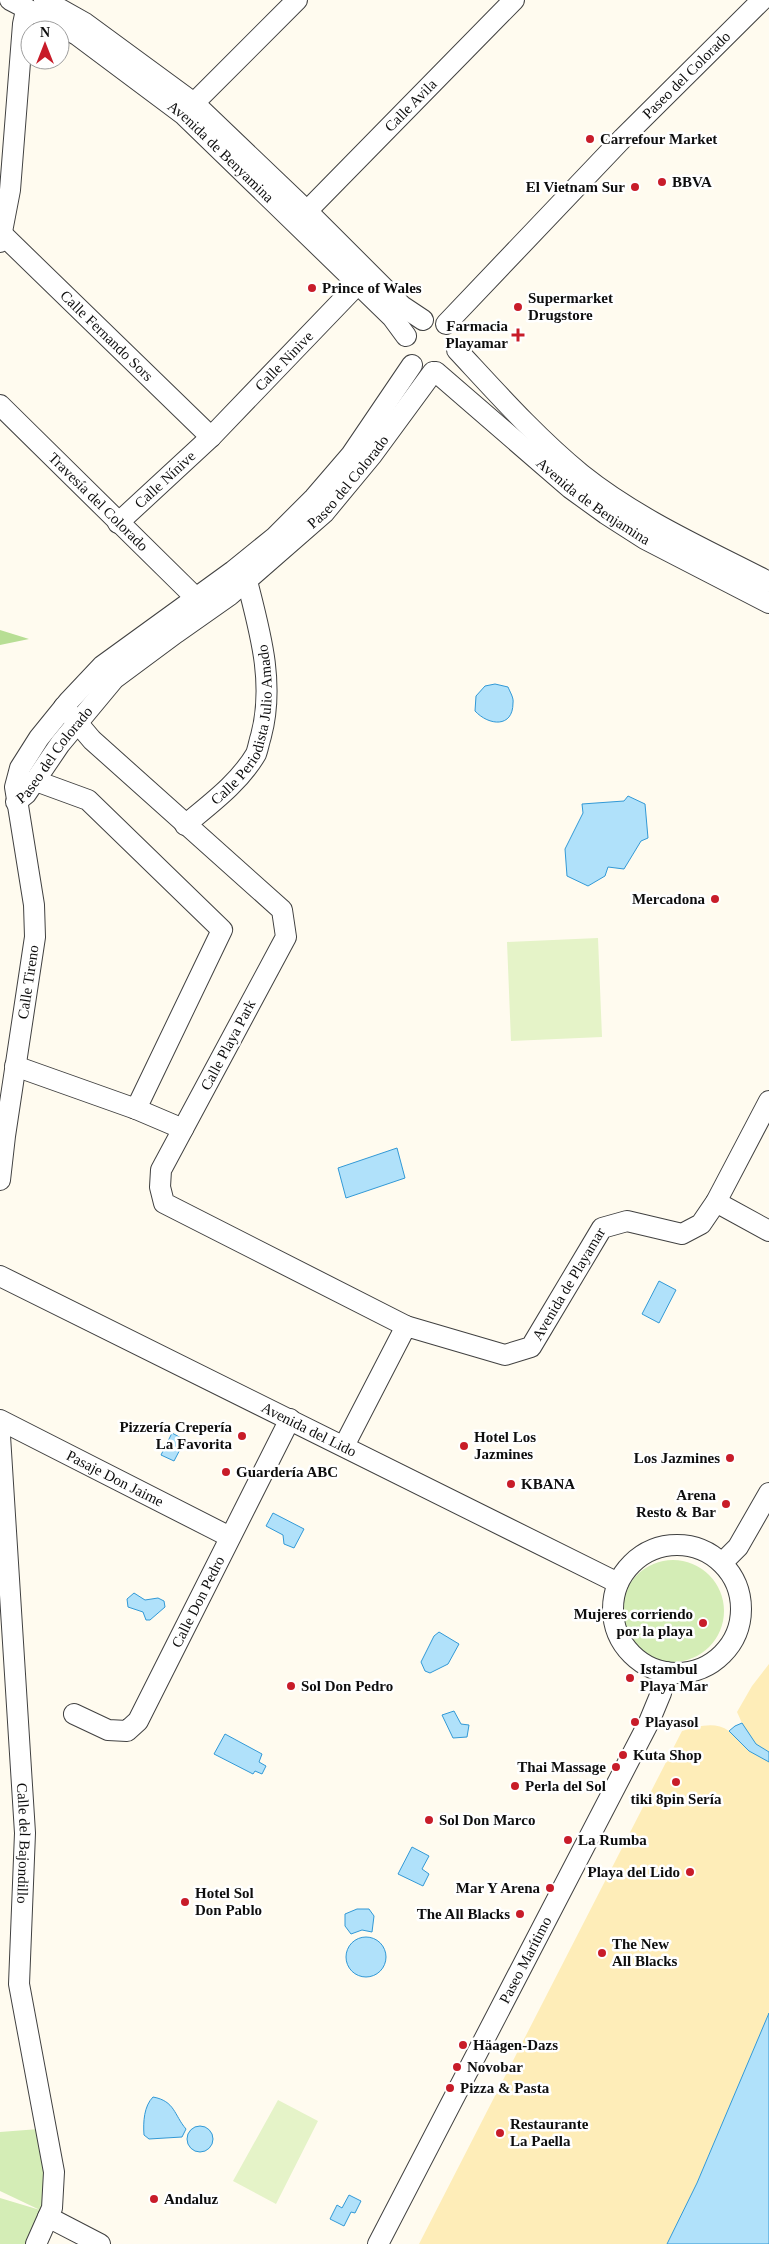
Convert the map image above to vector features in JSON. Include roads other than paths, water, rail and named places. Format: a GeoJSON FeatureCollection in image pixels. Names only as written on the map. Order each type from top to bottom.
{"type":"FeatureCollection","features":[{"type":"Feature","properties":{"kind":"street","name":"Avenida de Benyamina"},"geometry":{"type":"LineString","coordinates":[[44,0],[85,23],[194,103],[402,306],[423,320]]}},
{"type":"Feature","properties":{"kind":"street"},"geometry":{"type":"LineString","coordinates":[[194,103],[296,0]]}},
{"type":"Feature","properties":{"kind":"street","name":"Calle Avila"},"geometry":{"type":"LineString","coordinates":[[306,211],[514,0]]}},
{"type":"Feature","properties":{"kind":"street","name":"Paseo del Colorado"},"geometry":{"type":"LineString","coordinates":[[446,324],[754,3]]}},
{"type":"Feature","properties":{"kind":"street","name":"Avenida de Benyamina"},"geometry":{"type":"LineString","coordinates":[[18,5],[77,35],[184,115],[392,317],[406,336]]}},
{"type":"Feature","properties":{"kind":"street"},"geometry":{"type":"LineString","coordinates":[[1,238],[10,190],[23,24],[18,5]]}},
{"type":"Feature","properties":{"kind":"street","name":"Calle Fernando Sors"},"geometry":{"type":"LineString","coordinates":[[1,238],[211,437]]}},
{"type":"Feature","properties":{"kind":"street","name":"Calle Ninive"},"geometry":{"type":"LineString","coordinates":[[211,437],[358,284]]}},
{"type":"Feature","properties":{"kind":"street"},"geometry":{"type":"LineString","coordinates":[[434,319],[446,324],[456,336],[457,350],[451,363],[435,372],[424,372],[412,365],[404,351],[406,336],[412,327],[423,320],[434,319]]}},
{"type":"Feature","properties":{"kind":"street","name":"Avenida de Benjamina"},"geometry":{"type":"LineString","coordinates":[[457,350],[510,408],[582,475],[655,523],[769,582]]}},
{"type":"Feature","properties":{"kind":"street","name":"Paseo del Colorado"},"geometry":{"type":"LineString","coordinates":[[8,799],[20,768],[39,738],[64,707],[102,666],[233,571],[268,542],[314,498],[351,455],[412,365]]}},
{"type":"Feature","properties":{"kind":"street","name":"Paseo del Colorado"},"geometry":{"type":"LineString","coordinates":[[8,799],[26,794],[60,744],[114,679],[247,581],[324,512],[372,455],[435,372]]}},
{"type":"Feature","properties":{"kind":"street","name":"Avenida de Benjamina"},"geometry":{"type":"LineString","coordinates":[[435,372],[570,488],[606,514],[645,539],[769,602]]}},
{"type":"Feature","properties":{"kind":"street","name":"Travesía del Colorado"},"geometry":{"type":"LineString","coordinates":[[0,405],[196,598]]}},
{"type":"Feature","properties":{"kind":"street","name":"Calle Nínive"},"geometry":{"type":"LineString","coordinates":[[118,523],[211,437]]}},
{"type":"Feature","properties":{"kind":"street","name":"Calle Periodista Julio Amado"},"geometry":{"type":"LineString","coordinates":[[186,825],[234,782],[256,753],[264,723],[268,686],[264,656],[247,581]]}},
{"type":"Feature","properties":{"kind":"street","name":"Calle Playa Park"},"geometry":{"type":"LineString","coordinates":[[64,707],[79,722],[92,740],[282,910],[286,937],[161,1170],[160,1187],[164,1203],[406,1326]]}},
{"type":"Feature","properties":{"kind":"street"},"geometry":{"type":"LineString","coordinates":[[36,781],[88,800],[222,930],[136,1109]]}},
{"type":"Feature","properties":{"kind":"street","name":"Calle Tireno"},"geometry":{"type":"LineString","coordinates":[[0,1180],[35,936],[34,905],[8,799]]}},
{"type":"Feature","properties":{"kind":"street"},"geometry":{"type":"LineString","coordinates":[[15,1066],[136,1109],[183,1129]]}},
{"type":"Feature","properties":{"kind":"street","name":"Avenida de Playamar"},"geometry":{"type":"LineString","coordinates":[[406,1326],[505,1355],[532,1347],[602,1228],[627,1221],[682,1234],[701,1224],[716,1202],[769,1101]]}},
{"type":"Feature","properties":{"kind":"street"},"geometry":{"type":"LineString","coordinates":[[716,1202],[769,1231]]}},
{"type":"Feature","properties":{"kind":"street","name":"Avenida del Lido"},"geometry":{"type":"LineString","coordinates":[[0,1276],[618,1583]]}},
{"type":"Feature","properties":{"kind":"street"},"geometry":{"type":"LineString","coordinates":[[344,1446],[406,1326]]}},
{"type":"Feature","properties":{"kind":"street","name":"Calle Don Pedro"},"geometry":{"type":"LineString","coordinates":[[74,1714],[108,1730],[127,1731],[138,1721],[290,1419]]}},
{"type":"Feature","properties":{"kind":"street","name":"Pasaje Don Jaime"},"geometry":{"type":"LineString","coordinates":[[0,1420],[230,1538]]}},
{"type":"Feature","properties":{"kind":"street","name":"Calle del Bajondillo"},"geometry":{"type":"LineString","coordinates":[[0,1436],[25,1833],[19,1984],[54,2172],[52,2208],[36,2244]]}},
{"type":"Feature","properties":{"kind":"street"},"geometry":{"type":"LineString","coordinates":[[722,1563],[738,1547],[769,1493]]}},
{"type":"Feature","properties":{"kind":"street"},"geometry":{"type":"LineString","coordinates":[[682,1545],[698,1549],[722,1563],[733,1579],[740,1597],[739,1625],[732,1643],[719,1657],[703,1668],[685,1673],[666,1672],[649,1667],[634,1658],[620,1639],[613,1617],[614,1594],[618,1583],[635,1560],[649,1551],[665,1546],[682,1545]]}},
{"type":"Feature","properties":{"kind":"street","name":"Paseo Marítimo"},"geometry":{"type":"LineString","coordinates":[[378,2244],[649,1722],[661,1693],[666,1672]]}},
{"type":"Feature","properties":{"kind":"street"},"geometry":{"type":"LineString","coordinates":[[48,2217],[100,2244]]}},
{"type":"Feature","properties":{"kind":"water"},"geometry":{"type":"Polygon","coordinates":[[[495,684],[508,687],[513,701],[509,717],[499,722],[487,720],[475,711],[476,696],[485,686],[495,684]]]}},
{"type":"Feature","properties":{"kind":"water"},"geometry":{"type":"Polygon","coordinates":[[[628,796],[645,804],[648,838],[641,841],[624,869],[608,867],[605,876],[588,886],[567,876],[565,849],[583,813],[582,804],[624,801],[628,796]]]}},
{"type":"Feature","properties":{"kind":"water"},"geometry":{"type":"Polygon","coordinates":[[[397,1148],[405,1178],[346,1198],[338,1168],[397,1148]]]}},
{"type":"Feature","properties":{"kind":"water"},"geometry":{"type":"Polygon","coordinates":[[[659,1281],[676,1290],[659,1323],[642,1314],[659,1281]]]}},
{"type":"Feature","properties":{"kind":"water"},"geometry":{"type":"Polygon","coordinates":[[[172,1433],[185,1440],[174,1461],[161,1455],[172,1433]]]}},
{"type":"Feature","properties":{"kind":"water"},"geometry":{"type":"Polygon","coordinates":[[[273,1513],[304,1529],[294,1548],[284,1544],[283,1535],[266,1526],[273,1513]]]}},
{"type":"Feature","properties":{"kind":"water"},"geometry":{"type":"Polygon","coordinates":[[[134,1593],[145,1600],[158,1598],[164,1601],[165,1607],[150,1620],[146,1620],[143,1612],[128,1607],[127,1599],[134,1593]]]}},
{"type":"Feature","properties":{"kind":"water"},"geometry":{"type":"Polygon","coordinates":[[[439,1632],[459,1644],[448,1664],[430,1673],[425,1671],[421,1662],[434,1636],[439,1632]]]}},
{"type":"Feature","properties":{"kind":"water"},"geometry":{"type":"Polygon","coordinates":[[[454,1711],[461,1724],[469,1725],[467,1737],[453,1738],[442,1715],[454,1711]]]}},
{"type":"Feature","properties":{"kind":"water"},"geometry":{"type":"Polygon","coordinates":[[[742,1723],[756,1744],[769,1752],[769,1762],[749,1751],[729,1731],[742,1723]]]}},
{"type":"Feature","properties":{"kind":"water"},"geometry":{"type":"Polygon","coordinates":[[[225,1734],[262,1754],[259,1762],[266,1766],[262,1774],[255,1771],[253,1774],[214,1754],[225,1734]]]}},
{"type":"Feature","properties":{"kind":"water"},"geometry":{"type":"Polygon","coordinates":[[[412,1847],[429,1856],[422,1869],[429,1874],[423,1886],[398,1874],[412,1847]]]}},
{"type":"Feature","properties":{"kind":"water"},"geometry":{"type":"Polygon","coordinates":[[[357,1909],[369,1909],[374,1916],[372,1932],[362,1930],[351,1934],[345,1926],[345,1914],[357,1909]]]}},
{"type":"Feature","properties":{"kind":"water"},"geometry":{"type":"Polygon","coordinates":[[[366,1937],[380,1943],[386,1957],[380,1971],[366,1977],[352,1971],[346,1957],[352,1943],[366,1937]]]}},
{"type":"Feature","properties":{"kind":"water"},"geometry":{"type":"Polygon","coordinates":[[[769,2013],[769,2244],[667,2244],[697,2183],[769,2013]]]}},
{"type":"Feature","properties":{"kind":"water"},"geometry":{"type":"Polygon","coordinates":[[[153,2097],[166,2102],[173,2109],[186,2129],[182,2137],[149,2139],[144,2135],[145,2114],[153,2097]]]}},
{"type":"Feature","properties":{"kind":"water"},"geometry":{"type":"Polygon","coordinates":[[[200,2126],[209,2130],[213,2139],[209,2148],[200,2152],[191,2148],[187,2139],[191,2130],[200,2126]]]}},
{"type":"Feature","properties":{"kind":"water"},"geometry":{"type":"Polygon","coordinates":[[[349,2195],[361,2201],[355,2213],[351,2212],[344,2226],[330,2219],[337,2205],[342,2208],[349,2195]]]}},
{"type":"Feature","properties":{"kind":"place","name":"Carrefour Market"},"geometry":{"type":"Point","coordinates":[590,139]}},
{"type":"Feature","properties":{"kind":"place","name":"BBVA"},"geometry":{"type":"Point","coordinates":[662,182]}},
{"type":"Feature","properties":{"kind":"place","name":"El Vietnam Sur"},"geometry":{"type":"Point","coordinates":[635,187]}},
{"type":"Feature","properties":{"kind":"place","name":"Prince of Wales"},"geometry":{"type":"Point","coordinates":[312,288]}},
{"type":"Feature","properties":{"kind":"place","name":"Supermarket Drugstore"},"geometry":{"type":"Point","coordinates":[518,307]}},
{"type":"Feature","properties":{"kind":"place","name":"Farmacia Playamar"},"geometry":{"type":"Point","coordinates":[518,335]}},
{"type":"Feature","properties":{"kind":"place","name":"Mercadona"},"geometry":{"type":"Point","coordinates":[715,899]}},
{"type":"Feature","properties":{"kind":"place","name":"Pizzería Crepería La Favorita"},"geometry":{"type":"Point","coordinates":[242,1436]}},
{"type":"Feature","properties":{"kind":"place","name":"Hotel Los Jazmines"},"geometry":{"type":"Point","coordinates":[464,1446]}},
{"type":"Feature","properties":{"kind":"place","name":"Los Jazmines"},"geometry":{"type":"Point","coordinates":[730,1458]}},
{"type":"Feature","properties":{"kind":"place","name":"Guardería ABC"},"geometry":{"type":"Point","coordinates":[226,1472]}},
{"type":"Feature","properties":{"kind":"place","name":"KBANA"},"geometry":{"type":"Point","coordinates":[511,1484]}},
{"type":"Feature","properties":{"kind":"place","name":"Arena Resto & Bar"},"geometry":{"type":"Point","coordinates":[726,1504]}},
{"type":"Feature","properties":{"kind":"place","name":"Mujeres corriendo por la playa"},"geometry":{"type":"Point","coordinates":[703,1623]}},
{"type":"Feature","properties":{"kind":"place","name":"Istambul Playa Mar"},"geometry":{"type":"Point","coordinates":[630,1678]}},
{"type":"Feature","properties":{"kind":"place","name":"Sol Don Pedro"},"geometry":{"type":"Point","coordinates":[291,1686]}},
{"type":"Feature","properties":{"kind":"place","name":"Playasol"},"geometry":{"type":"Point","coordinates":[635,1722]}},
{"type":"Feature","properties":{"kind":"place","name":"Kuta Shop"},"geometry":{"type":"Point","coordinates":[623,1755]}},
{"type":"Feature","properties":{"kind":"place","name":"Thai Massage"},"geometry":{"type":"Point","coordinates":[616,1767]}},
{"type":"Feature","properties":{"kind":"place","name":"tiki 8pin Sería"},"geometry":{"type":"Point","coordinates":[676,1782]}},
{"type":"Feature","properties":{"kind":"place","name":"Perla del Sol"},"geometry":{"type":"Point","coordinates":[515,1786]}},
{"type":"Feature","properties":{"kind":"place","name":"Sol Don Marco"},"geometry":{"type":"Point","coordinates":[429,1820]}},
{"type":"Feature","properties":{"kind":"place","name":"La Rumba"},"geometry":{"type":"Point","coordinates":[568,1840]}},
{"type":"Feature","properties":{"kind":"place","name":"Playa del Lido"},"geometry":{"type":"Point","coordinates":[690,1872]}},
{"type":"Feature","properties":{"kind":"place","name":"Mar Y Arena"},"geometry":{"type":"Point","coordinates":[550,1888]}},
{"type":"Feature","properties":{"kind":"place","name":"Hotel Sol Don Pablo"},"geometry":{"type":"Point","coordinates":[185,1902]}},
{"type":"Feature","properties":{"kind":"place","name":"The All Blacks"},"geometry":{"type":"Point","coordinates":[520,1914]}},
{"type":"Feature","properties":{"kind":"place","name":"The New All Blacks"},"geometry":{"type":"Point","coordinates":[602,1953]}},
{"type":"Feature","properties":{"kind":"place","name":"Häagen-Dazs"},"geometry":{"type":"Point","coordinates":[463,2045]}},
{"type":"Feature","properties":{"kind":"place","name":"Novobar"},"geometry":{"type":"Point","coordinates":[457,2067]}},
{"type":"Feature","properties":{"kind":"place","name":"Pizza & Pasta"},"geometry":{"type":"Point","coordinates":[450,2088]}},
{"type":"Feature","properties":{"kind":"place","name":"Restaurante La Paella"},"geometry":{"type":"Point","coordinates":[500,2133]}},
{"type":"Feature","properties":{"kind":"place","name":"Andaluz"},"geometry":{"type":"Point","coordinates":[154,2199]}}]}
